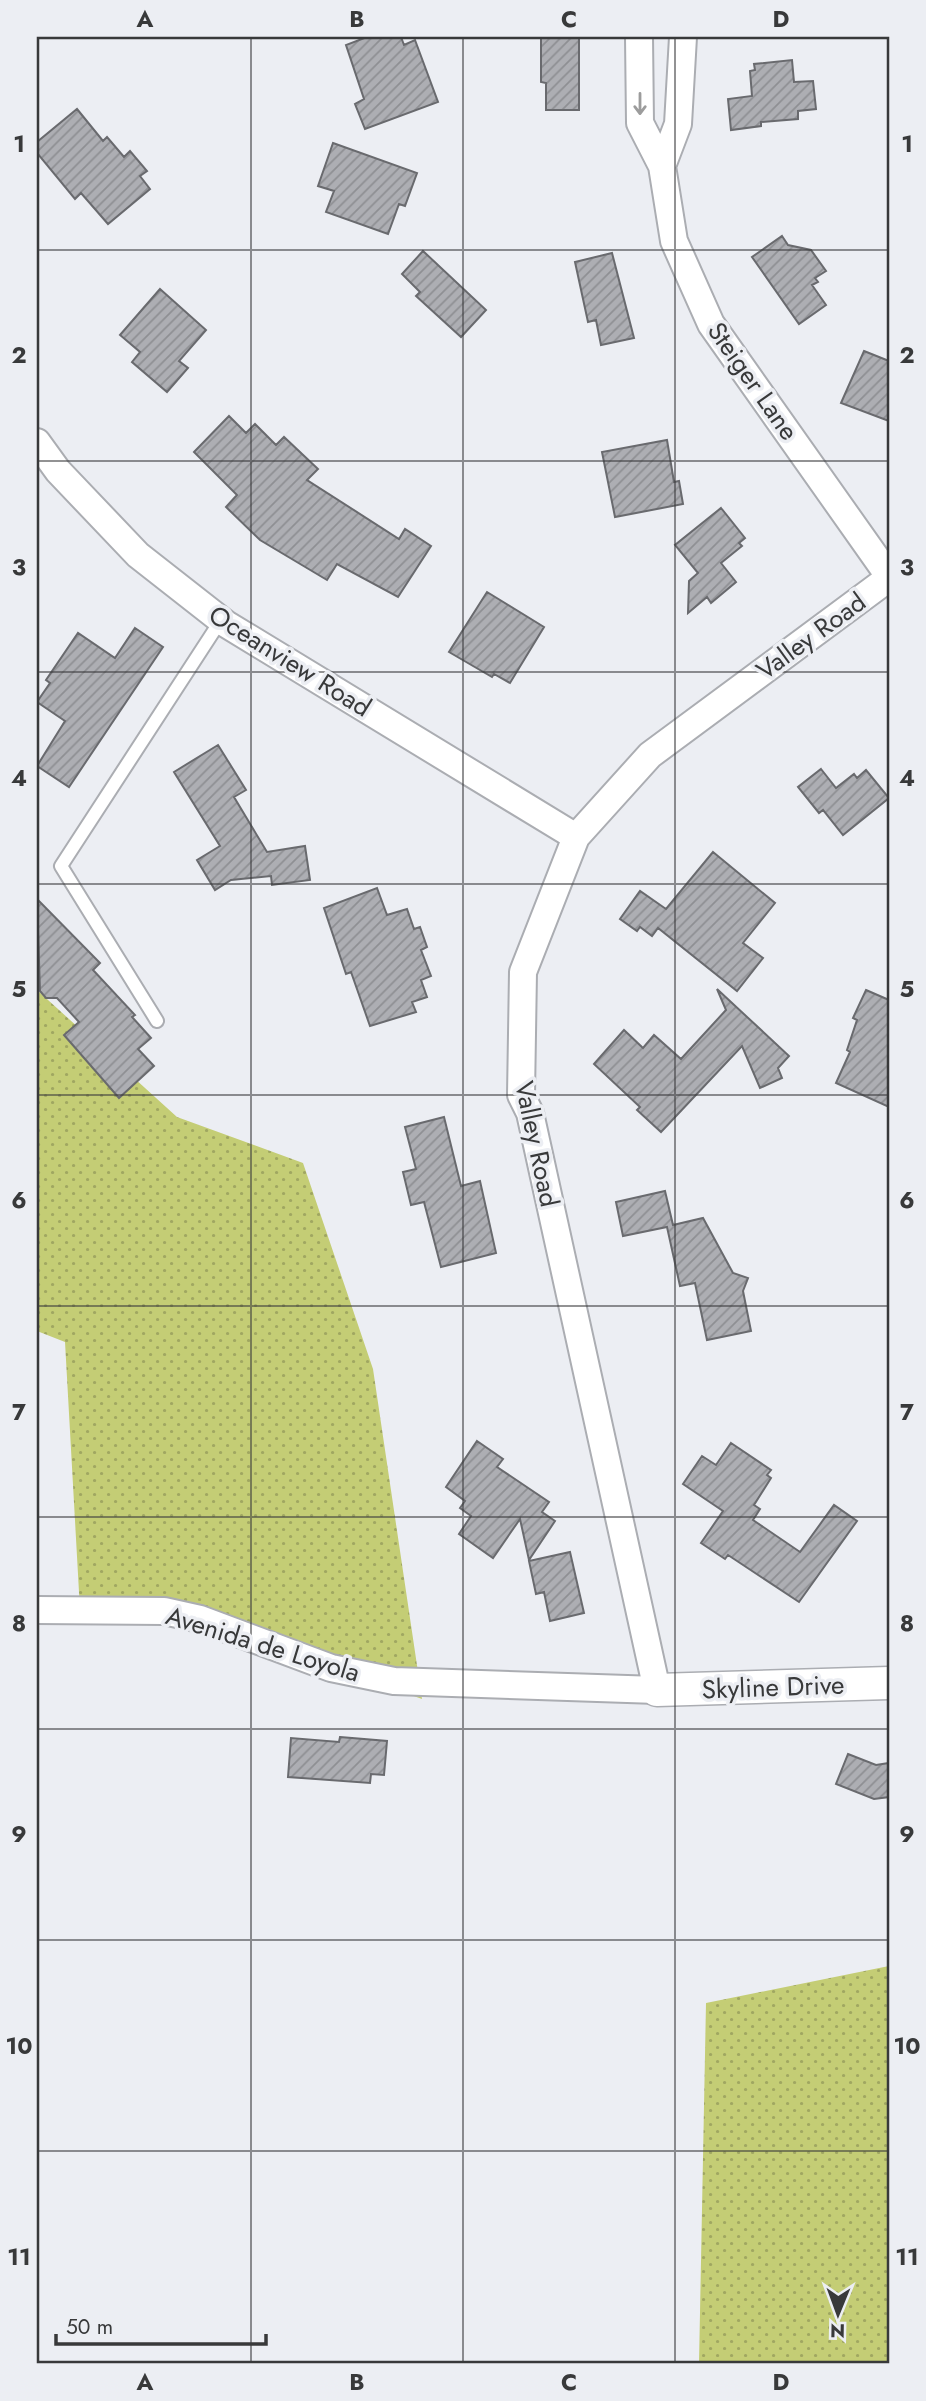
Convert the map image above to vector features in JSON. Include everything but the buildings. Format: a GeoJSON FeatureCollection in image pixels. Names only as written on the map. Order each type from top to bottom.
{"type":"FeatureCollection","features":[{"type":"Feature","properties":{"kind":"street","name":"Steiger Lane"},"geometry":{"type":"LineString","coordinates":[[639,37],[640,123],[662,166],[674,241],[711,324],[889,577]]}},
{"type":"Feature","properties":{"kind":"street","name":"Steiger Lane"},"geometry":{"type":"LineString","coordinates":[[662,166],[678,124],[683,37]]}},
{"type":"Feature","properties":{"kind":"street","name":"Oceanview Road"},"geometry":{"type":"LineString","coordinates":[[37,442],[58,471],[138,555],[221,620],[576,837]]}},
{"type":"Feature","properties":{"kind":"street","name":"Valley Road"},"geometry":{"type":"LineString","coordinates":[[657,1690],[530,1113],[521,1095],[523,972],[576,837],[650,755],[889,577]]}},
{"type":"Feature","properties":{"kind":"street","name":"Avenida de Loyola"},"geometry":{"type":"LineString","coordinates":[[37,1610],[164,1611],[200,1619],[331,1668],[394,1681],[657,1690]]}},
{"type":"Feature","properties":{"kind":"street","name":"Skyline Drive"},"geometry":{"type":"LineString","coordinates":[[657,1690],[889,1684]]}},
{"type":"Feature","properties":{"kind":"lane"},"geometry":{"type":"LineString","coordinates":[[157,1021],[61,866],[221,620]]}},
{"type":"Feature","properties":{"kind":"green space"},"geometry":{"type":"Polygon","coordinates":[[[37,990],[177,1117],[303,1163],[373,1369],[422,1699],[200,1619],[80,1610],[65,1342],[37,1331],[37,990]]]}},
{"type":"Feature","properties":{"kind":"green space"},"geometry":{"type":"Polygon","coordinates":[[[889,1966],[889,2364],[699,2364],[706,2003],[889,1966]]]}}]}
